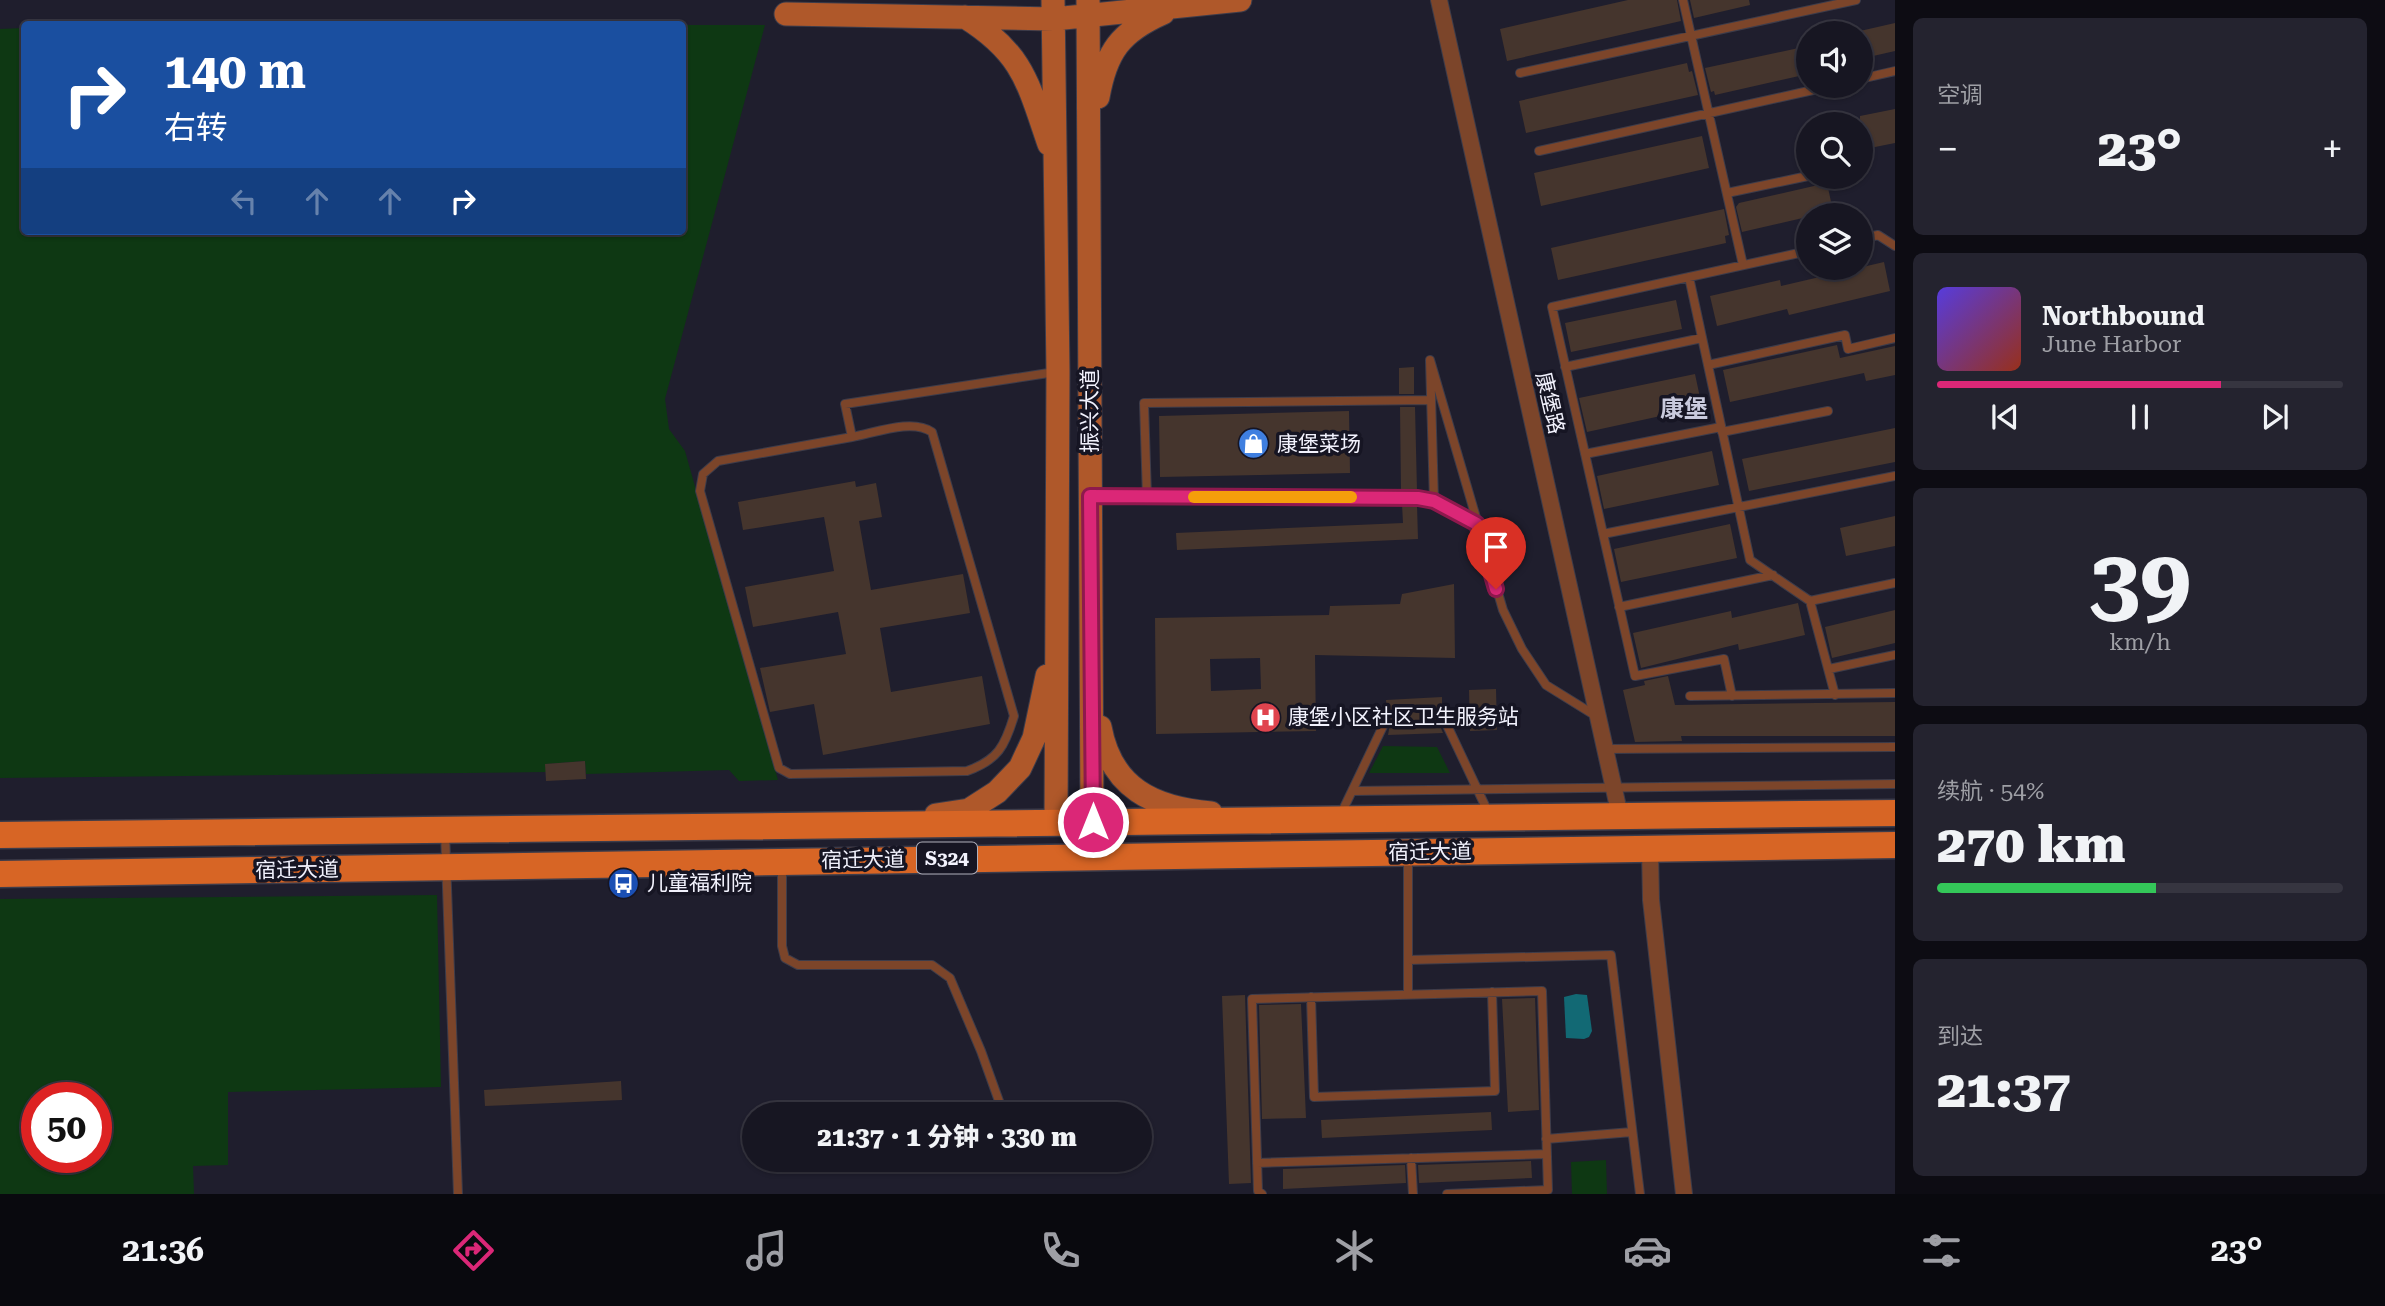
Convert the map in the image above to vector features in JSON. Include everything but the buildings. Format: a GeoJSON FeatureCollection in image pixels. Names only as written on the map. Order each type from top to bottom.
{"type":"FeatureCollection","features":[{"type":"Feature","properties":{"kind":"main road"},"geometry":{"type":"LineString","coordinates":[[786,14],[965,18],[1088,8],[1178,7],[1240,0]]}},
{"type":"Feature","properties":{"kind":"main road"},"geometry":{"type":"LineString","coordinates":[[1088,152],[1103,71],[1111,52],[1125,35],[1144,22],[1178,7]]}},
{"type":"Feature","properties":{"kind":"main road","name":"振兴大道"},"geometry":{"type":"LineString","coordinates":[[1088,8],[1093,822]]}},
{"type":"Feature","properties":{"kind":"main road","name":"振兴大道"},"geometry":{"type":"LineString","coordinates":[[1054,10],[1058,372],[1056,821]]}},
{"type":"Feature","properties":{"kind":"main road"},"geometry":{"type":"LineString","coordinates":[[965,18],[1002,43],[1018,64],[1032,94],[1055,162]]}},
{"type":"Feature","properties":{"kind":"main road"},"geometry":{"type":"LineString","coordinates":[[876,824],[969,810],[997,792],[1020,768],[1034,738],[1058,611]]}},
{"type":"Feature","properties":{"kind":"main road"},"geometry":{"type":"LineString","coordinates":[[1091,619],[1100,728],[1105,750],[1122,779],[1157,803],[1200,812],[1277,820]]}},
{"type":"Feature","properties":{"kind":"main road","name":"宿迁大道"},"geometry":{"type":"LineString","coordinates":[[0,835],[1895,813]]}},
{"type":"Feature","properties":{"kind":"main road","name":"宿迁大道"},"geometry":{"type":"LineString","coordinates":[[0,874],[1895,845]]}},
{"type":"Feature","properties":{"kind":"street","name":"康堡路"},"geometry":{"type":"LineString","coordinates":[[1438,0],[1620,816]]}},
{"type":"Feature","properties":{"kind":"street"},"geometry":{"type":"LineString","coordinates":[[1650,849],[1651,900],[1685,1194]]}},
{"type":"Feature","properties":{"kind":"lane"},"geometry":{"type":"LineString","coordinates":[[1683,0],[1743,265]]}},
{"type":"Feature","properties":{"kind":"lane"},"geometry":{"type":"LineString","coordinates":[[1520,73],[1856,0]]}},
{"type":"Feature","properties":{"kind":"lane"},"geometry":{"type":"LineString","coordinates":[[1873,76],[1895,71]]}},
{"type":"Feature","properties":{"kind":"lane"},"geometry":{"type":"LineString","coordinates":[[1539,151],[1796,94]]}},
{"type":"Feature","properties":{"kind":"lane"},"geometry":{"type":"LineString","coordinates":[[1727,193],[1796,179]]}},
{"type":"Feature","properties":{"kind":"lane"},"geometry":{"type":"LineString","coordinates":[[1873,236],[1878,235],[1895,246]]}},
{"type":"Feature","properties":{"kind":"lane"},"geometry":{"type":"LineString","coordinates":[[1732,696],[1724,659],[1635,676],[1552,307],[1796,254]]}},
{"type":"Feature","properties":{"kind":"lane"},"geometry":{"type":"LineString","coordinates":[[1689,277],[1750,560],[1810,601],[1835,695]]}},
{"type":"Feature","properties":{"kind":"lane"},"geometry":{"type":"LineString","coordinates":[[1708,365],[1845,335],[1848,349],[1895,338]]}},
{"type":"Feature","properties":{"kind":"lane"},"geometry":{"type":"LineString","coordinates":[[1565,366],[1702,338]]}},
{"type":"Feature","properties":{"kind":"lane"},"geometry":{"type":"LineString","coordinates":[[1434,501],[1430,360],[1503,610],[1521,649],[1546,685],[1598,717]]}},
{"type":"Feature","properties":{"kind":"lane"},"geometry":{"type":"LineString","coordinates":[[852,437],[845,404],[1058,372]]}},
{"type":"Feature","properties":{"kind":"lane"},"geometry":{"type":"LineString","coordinates":[[1147,496],[1144,403],[1431,400]]}},
{"type":"Feature","properties":{"kind":"lane"},"geometry":{"type":"LineString","coordinates":[[1585,454],[1828,411]]}},
{"type":"Feature","properties":{"kind":"lane"},"geometry":{"type":"LineString","coordinates":[[923,425],[932,432],[1014,716],[1003,747],[985,765],[967,771],[790,774],[779,768],[700,491],[703,474],[718,461],[852,437],[923,425]]}},
{"type":"Feature","properties":{"kind":"lane"},"geometry":{"type":"LineString","coordinates":[[1603,534],[1895,476]]}},
{"type":"Feature","properties":{"kind":"lane"},"geometry":{"type":"LineString","coordinates":[[1090,496],[1418,498],[1434,501],[1477,524]]}},
{"type":"Feature","properties":{"kind":"lane"},"geometry":{"type":"LineString","coordinates":[[1619,607],[1773,575]]}},
{"type":"Feature","properties":{"kind":"lane"},"geometry":{"type":"LineString","coordinates":[[1810,601],[1895,583]]}},
{"type":"Feature","properties":{"kind":"lane"},"geometry":{"type":"LineString","coordinates":[[1829,670],[1895,655]]}},
{"type":"Feature","properties":{"kind":"lane"},"geometry":{"type":"LineString","coordinates":[[1689,696],[1895,693]]}},
{"type":"Feature","properties":{"kind":"lane"},"geometry":{"type":"LineString","coordinates":[[1446,721],[1491,817]]}},
{"type":"Feature","properties":{"kind":"lane"},"geometry":{"type":"LineString","coordinates":[[1339,819],[1384,724]]}},
{"type":"Feature","properties":{"kind":"lane"},"geometry":{"type":"LineString","coordinates":[[1605,750],[1895,747]]}},
{"type":"Feature","properties":{"kind":"lane"},"geometry":{"type":"LineString","coordinates":[[1352,791],[1895,785]]}},
{"type":"Feature","properties":{"kind":"lane"},"geometry":{"type":"LineString","coordinates":[[445,829],[458,1194]]}},
{"type":"Feature","properties":{"kind":"lane"},"geometry":{"type":"LineString","coordinates":[[1408,852],[1408,994]]}},
{"type":"Feature","properties":{"kind":"lane"},"geometry":{"type":"LineString","coordinates":[[782,861],[782,946],[785,958],[798,965],[932,965],[941,971],[950,978],[999,1102]]}},
{"type":"Feature","properties":{"kind":"lane"},"geometry":{"type":"LineString","coordinates":[[1408,960],[1611,956],[1640,1194]]}},
{"type":"Feature","properties":{"kind":"lane"},"geometry":{"type":"LineString","coordinates":[[1262,1194],[1258,1191],[1252,999],[1542,991],[1548,1192],[1447,1194]]}},
{"type":"Feature","properties":{"kind":"lane"},"geometry":{"type":"LineString","coordinates":[[1311,997],[1314,1097],[1328,1097],[1495,1091],[1492,992]]}},
{"type":"Feature","properties":{"kind":"lane"},"geometry":{"type":"LineString","coordinates":[[1546,1139],[1632,1132]]}},
{"type":"Feature","properties":{"kind":"lane"},"geometry":{"type":"LineString","coordinates":[[1257,1164],[1547,1154]]}},
{"type":"Feature","properties":{"kind":"lane"},"geometry":{"type":"LineString","coordinates":[[1411,1158],[1413,1194]]}},
{"type":"Feature","properties":{"kind":"green space"},"geometry":{"type":"Polygon","coordinates":[[[686,25],[765,25],[665,399],[669,429],[685,451],[778,780],[739,781],[729,770],[586,774],[585,761],[546,764],[546,772],[0,778],[0,29],[21,28],[21,235],[686,235],[686,25]]]}},
{"type":"Feature","properties":{"kind":"green space"},"geometry":{"type":"Polygon","coordinates":[[[1383,746],[1437,747],[1450,773],[1369,773],[1383,746]]]}},
{"type":"Feature","properties":{"kind":"green space"},"geometry":{"type":"Polygon","coordinates":[[[437,895],[441,1087],[228,1092],[228,1165],[193,1166],[194,1194],[0,1194],[0,899],[437,895]]]}},
{"type":"Feature","properties":{"kind":"green space"},"geometry":{"type":"Polygon","coordinates":[[[1606,1160],[1607,1194],[1572,1194],[1571,1162],[1606,1160]]]}},
{"type":"Feature","properties":{"kind":"water"},"geometry":{"type":"Polygon","coordinates":[[[1587,995],[1592,1031],[1589,1037],[1584,1039],[1566,1038],[1564,997],[1587,995]]]}},
{"type":"Feature","properties":{"kind":"slow traffic"},"geometry":{"type":"LineString","coordinates":[[1194,497],[1351,497]]}},
{"type":"Feature","properties":{"kind":"place","name":"康堡菜场"},"geometry":{"type":"Point","coordinates":[1254,444]}},
{"type":"Feature","properties":{"kind":"place","name":"康堡小区社区卫生服务站"},"geometry":{"type":"Point","coordinates":[1265,717]}},
{"type":"Feature","properties":{"kind":"place","name":"儿童福利院"},"geometry":{"type":"Point","coordinates":[624,883]}},
{"type":"Feature","properties":{"kind":"district","name":"康堡"},"geometry":{"type":"Point","coordinates":[1684,409]}},
{"type":"Feature","properties":{"kind":"route"},"geometry":{"type":"LineString","coordinates":[[1093,822],[1090,496],[1418,498],[1434,501],[1477,524],[1496,589]]}}]}
